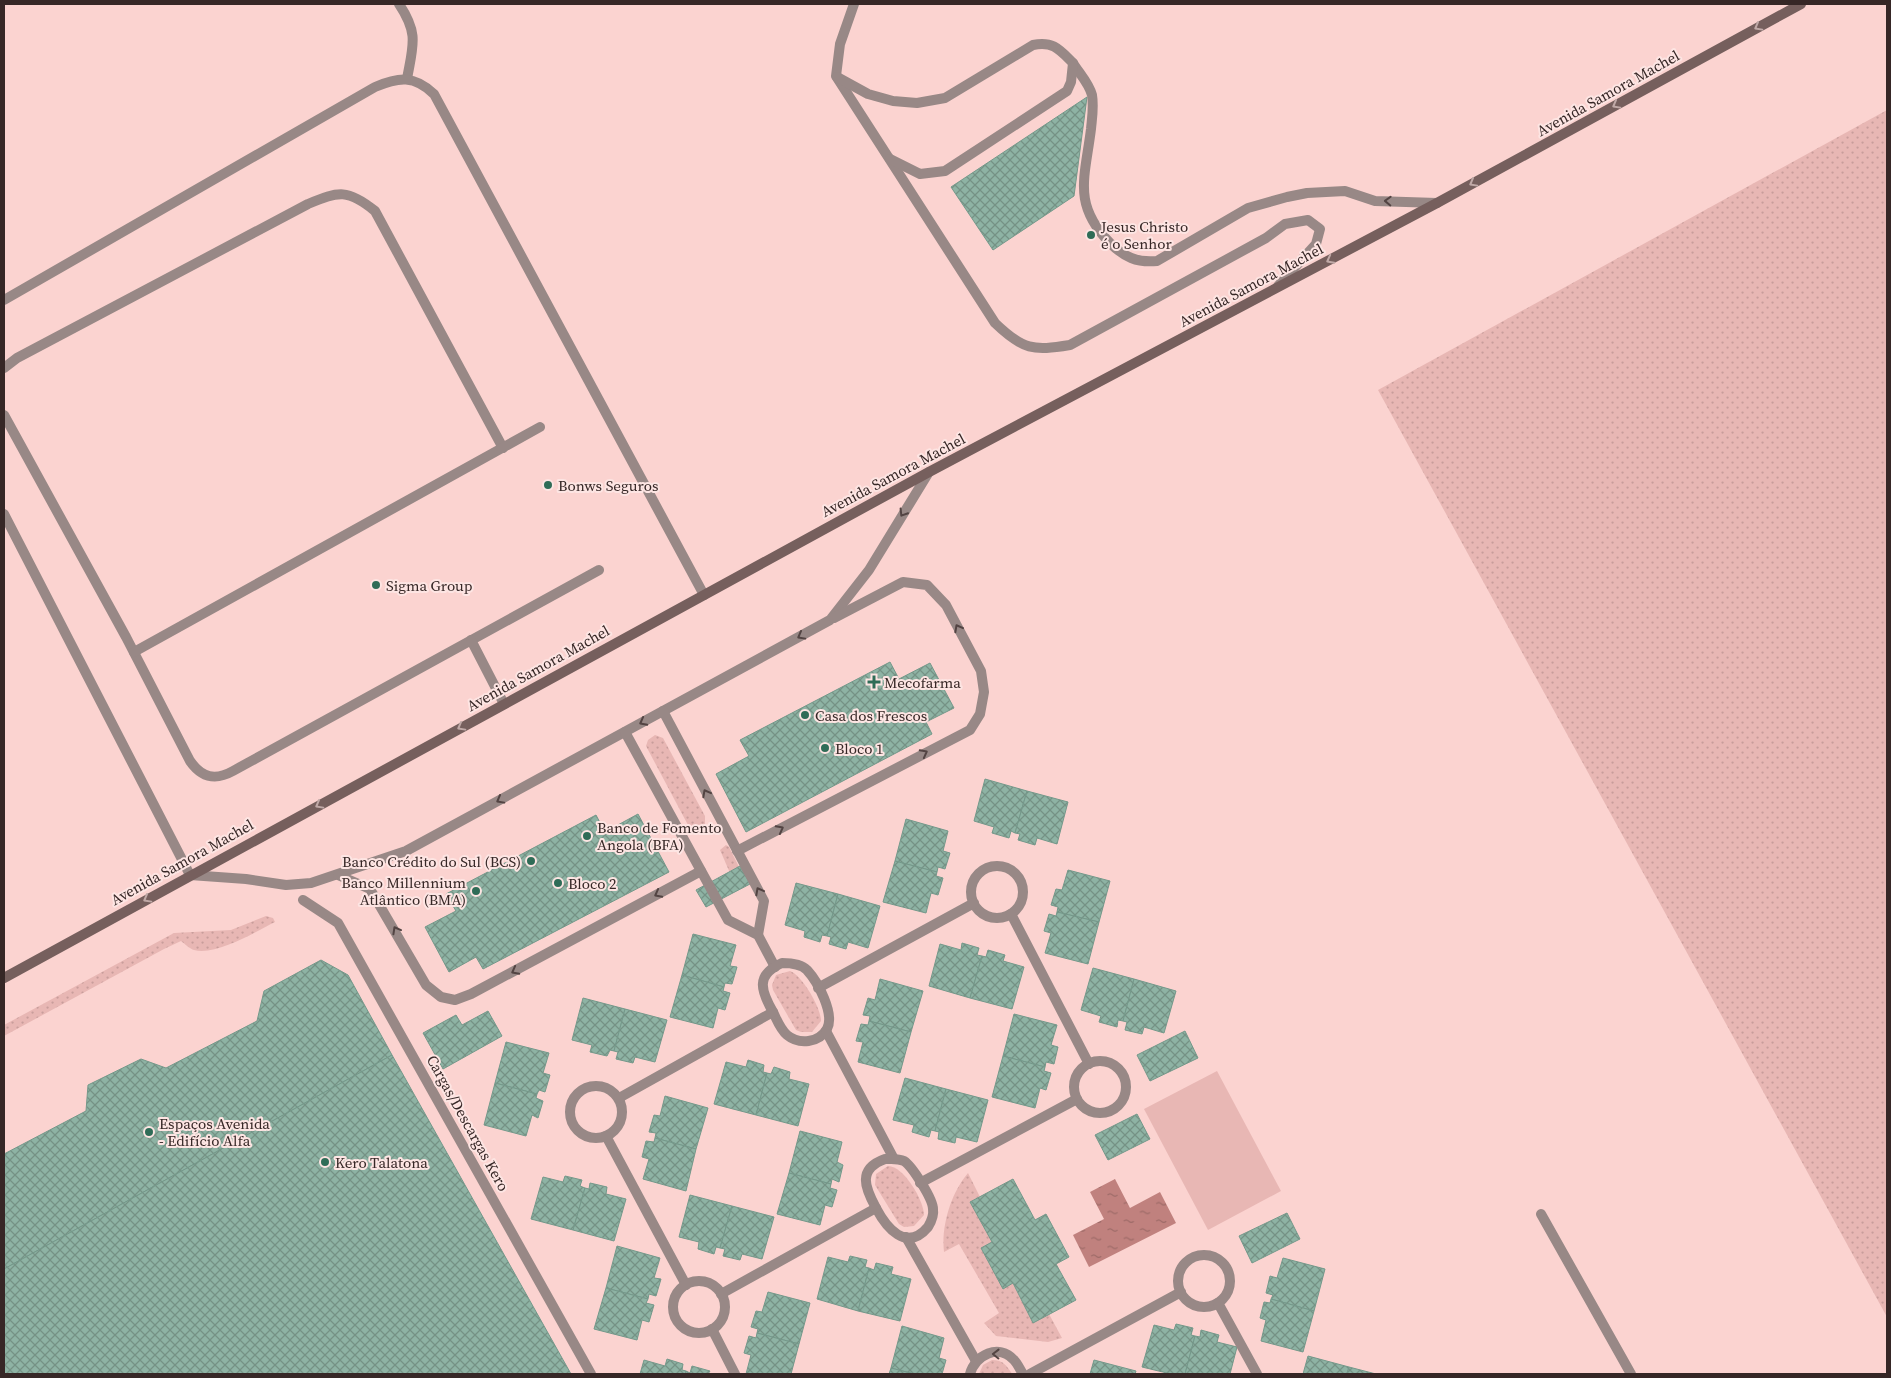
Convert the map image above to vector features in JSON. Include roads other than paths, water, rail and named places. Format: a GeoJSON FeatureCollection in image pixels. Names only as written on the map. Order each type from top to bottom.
{"type":"FeatureCollection","features":[{"type":"Feature","properties":{"kind":"main road","name":"Avenida Samora Machel"},"geometry":{"type":"LineString","coordinates":[[4,978],[928,472],[1437,203],[1801,4]]}},
{"type":"Feature","properties":{"kind":"lane"},"geometry":{"type":"LineString","coordinates":[[399,4],[411,21],[414,35],[407,79]]}},
{"type":"Feature","properties":{"kind":"lane"},"geometry":{"type":"LineString","coordinates":[[854,4],[840,44],[836,76],[995,323],[1012,340],[1042,349],[1070,345],[1266,238],[1285,224],[1308,220],[1320,229],[1316,244],[1275,289]]}},
{"type":"Feature","properties":{"kind":"lane"},"geometry":{"type":"LineString","coordinates":[[836,76],[868,94],[893,101],[917,103],[945,98],[1033,45],[1046,42],[1058,48],[1073,63],[1088,85],[1093,106],[1083,197],[1089,215],[1102,234],[1116,248],[1130,258],[1143,262],[1157,261],[1248,208],[1307,193],[1345,191],[1375,201],[1437,203]]}},
{"type":"Feature","properties":{"kind":"lane"},"geometry":{"type":"LineString","coordinates":[[889,159],[920,174],[945,172],[1067,91],[1071,82],[1073,63]]}},
{"type":"Feature","properties":{"kind":"lane"},"geometry":{"type":"LineString","coordinates":[[4,300],[375,87],[392,80],[407,79],[423,84],[434,94],[704,594]]}},
{"type":"Feature","properties":{"kind":"lane"},"geometry":{"type":"LineString","coordinates":[[4,368],[16,358],[308,204],[324,197],[343,193],[359,198],[375,211],[503,448]]}},
{"type":"Feature","properties":{"kind":"lane"},"geometry":{"type":"LineString","coordinates":[[4,415],[134,652],[190,761],[198,772],[210,776],[222,776],[599,570]]}},
{"type":"Feature","properties":{"kind":"lane"},"geometry":{"type":"LineString","coordinates":[[134,652],[540,427]]}},
{"type":"Feature","properties":{"kind":"lane"},"geometry":{"type":"LineString","coordinates":[[830,620],[869,570],[928,472]]}},
{"type":"Feature","properties":{"kind":"lane"},"geometry":{"type":"LineString","coordinates":[[4,514],[190,875],[246,879],[286,885],[311,883],[406,851],[903,582],[927,585],[946,605],[981,671],[984,692],[980,714],[970,730],[737,851]]}},
{"type":"Feature","properties":{"kind":"lane"},"geometry":{"type":"LineString","coordinates":[[471,640],[504,704]]}},
{"type":"Feature","properties":{"kind":"lane"},"geometry":{"type":"LineString","coordinates":[[663,712],[764,901],[758,935]]}},
{"type":"Feature","properties":{"kind":"lane"},"geometry":{"type":"LineString","coordinates":[[625,732],[728,920],[758,935],[775,967]]}},
{"type":"Feature","properties":{"kind":"lane"},"geometry":{"type":"LineString","coordinates":[[1002,866],[1018,876],[1024,892],[1022,901],[1011,914],[994,917],[979,910],[974,903],[972,888],[979,873],[986,868],[1002,866]]}},
{"type":"Feature","properties":{"kind":"lane"},"geometry":{"type":"LineString","coordinates":[[338,875],[370,889],[426,985],[441,997],[455,1000],[472,994],[701,871]]}},
{"type":"Feature","properties":{"kind":"lane","name":"Cargas/Descargas Kero"},"geometry":{"type":"LineString","coordinates":[[303,900],[338,923],[591,1374]]}},
{"type":"Feature","properties":{"kind":"lane"},"geometry":{"type":"LineString","coordinates":[[818,988],[974,903]]}},
{"type":"Feature","properties":{"kind":"lane"},"geometry":{"type":"LineString","coordinates":[[1011,914],[1089,1064]]}},
{"type":"Feature","properties":{"kind":"lane"},"geometry":{"type":"LineString","coordinates":[[826,1031],[811,1040],[795,1039],[782,1030],[763,995],[762,987],[768,972],[775,967],[791,963],[807,970],[828,1005],[830,1014],[826,1031],[894,1159]]}},
{"type":"Feature","properties":{"kind":"lane"},"geometry":{"type":"LineString","coordinates":[[619,1098],[772,1012]]}},
{"type":"Feature","properties":{"kind":"lane"},"geometry":{"type":"LineString","coordinates":[[1105,1062],[1120,1071],[1126,1088],[1125,1096],[1120,1104],[1105,1113],[1089,1110],[1077,1099],[1075,1083],[1077,1076],[1089,1064],[1105,1062]]}},
{"type":"Feature","properties":{"kind":"lane"},"geometry":{"type":"LineString","coordinates":[[596,1086],[605,1088],[619,1098],[622,1107],[619,1124],[606,1136],[598,1138],[582,1133],[572,1121],[571,1105],[580,1091],[596,1086]]}},
{"type":"Feature","properties":{"kind":"lane"},"geometry":{"type":"LineString","coordinates":[[920,1183],[1077,1099]]}},
{"type":"Feature","properties":{"kind":"lane"},"geometry":{"type":"LineString","coordinates":[[606,1136],[686,1285]]}},
{"type":"Feature","properties":{"kind":"lane"},"geometry":{"type":"LineString","coordinates":[[894,1159],[903,1161],[910,1166],[920,1183],[931,1201],[932,1218],[922,1232],[906,1237],[890,1231],[866,1190],[867,1174],[878,1162],[894,1159]]}},
{"type":"Feature","properties":{"kind":"lane"},"geometry":{"type":"LineString","coordinates":[[722,1294],[876,1208]]}},
{"type":"Feature","properties":{"kind":"lane"},"geometry":{"type":"LineString","coordinates":[[1541,1214],[1631,1374]]}},
{"type":"Feature","properties":{"kind":"lane"},"geometry":{"type":"LineString","coordinates":[[906,1237],[976,1361]]}},
{"type":"Feature","properties":{"kind":"lane"},"geometry":{"type":"LineString","coordinates":[[1210,1255],[1225,1265],[1231,1281],[1229,1290],[1218,1303],[1209,1306],[1193,1304],[1181,1292],[1178,1277],[1186,1262],[1193,1258],[1210,1255]]}},
{"type":"Feature","properties":{"kind":"lane"},"geometry":{"type":"LineString","coordinates":[[699,1282],[708,1283],[722,1294],[725,1311],[722,1320],[712,1329],[701,1333],[693,1332],[678,1324],[673,1308],[674,1300],[686,1285],[699,1282]]}},
{"type":"Feature","properties":{"kind":"lane"},"geometry":{"type":"LineString","coordinates":[[1030,1374],[1181,1292]]}},
{"type":"Feature","properties":{"kind":"lane"},"geometry":{"type":"LineString","coordinates":[[1218,1303],[1257,1374]]}},
{"type":"Feature","properties":{"kind":"lane"},"geometry":{"type":"LineString","coordinates":[[712,1329],[735,1374]]}},
{"type":"Feature","properties":{"kind":"lane"},"geometry":{"type":"LineString","coordinates":[[970,1374],[976,1361],[989,1353],[999,1352],[1014,1360],[1023,1374]]}},
{"type":"Feature","properties":{"kind":"water"},"geometry":{"type":"Polygon","coordinates":[[[1115,1179],[1130,1208],[1160,1192],[1176,1223],[1089,1267],[1073,1235],[1104,1219],[1090,1192],[1115,1179]]]}},
{"type":"Feature","properties":{"kind":"place","name":"Jesus Christo é o Senhor"},"geometry":{"type":"Point","coordinates":[1091,235]}},
{"type":"Feature","properties":{"kind":"place","name":"Bonws Seguros"},"geometry":{"type":"Point","coordinates":[548,485]}},
{"type":"Feature","properties":{"kind":"place","name":"Sigma Group"},"geometry":{"type":"Point","coordinates":[376,585]}},
{"type":"Feature","properties":{"kind":"place","name":"Mecofarma"},"geometry":{"type":"Point","coordinates":[874,682]}},
{"type":"Feature","properties":{"kind":"place","name":"Casa dos Frescos"},"geometry":{"type":"Point","coordinates":[805,715]}},
{"type":"Feature","properties":{"kind":"place","name":"Bloco 1"},"geometry":{"type":"Point","coordinates":[825,748]}},
{"type":"Feature","properties":{"kind":"place","name":"Banco de Fomento Angola (BFA)"},"geometry":{"type":"Point","coordinates":[587,836]}},
{"type":"Feature","properties":{"kind":"place","name":"Banco Crédito do Sul (BCS)"},"geometry":{"type":"Point","coordinates":[531,861]}},
{"type":"Feature","properties":{"kind":"place","name":"Bloco 2"},"geometry":{"type":"Point","coordinates":[558,883]}},
{"type":"Feature","properties":{"kind":"place","name":"Banco Millennium Atlântico (BMA)"},"geometry":{"type":"Point","coordinates":[476,891]}},
{"type":"Feature","properties":{"kind":"place","name":"Espaços Avenida - Edifício Alfa"},"geometry":{"type":"Point","coordinates":[149,1132]}},
{"type":"Feature","properties":{"kind":"place","name":"Kero Talatona"},"geometry":{"type":"Point","coordinates":[325,1162]}}]}
